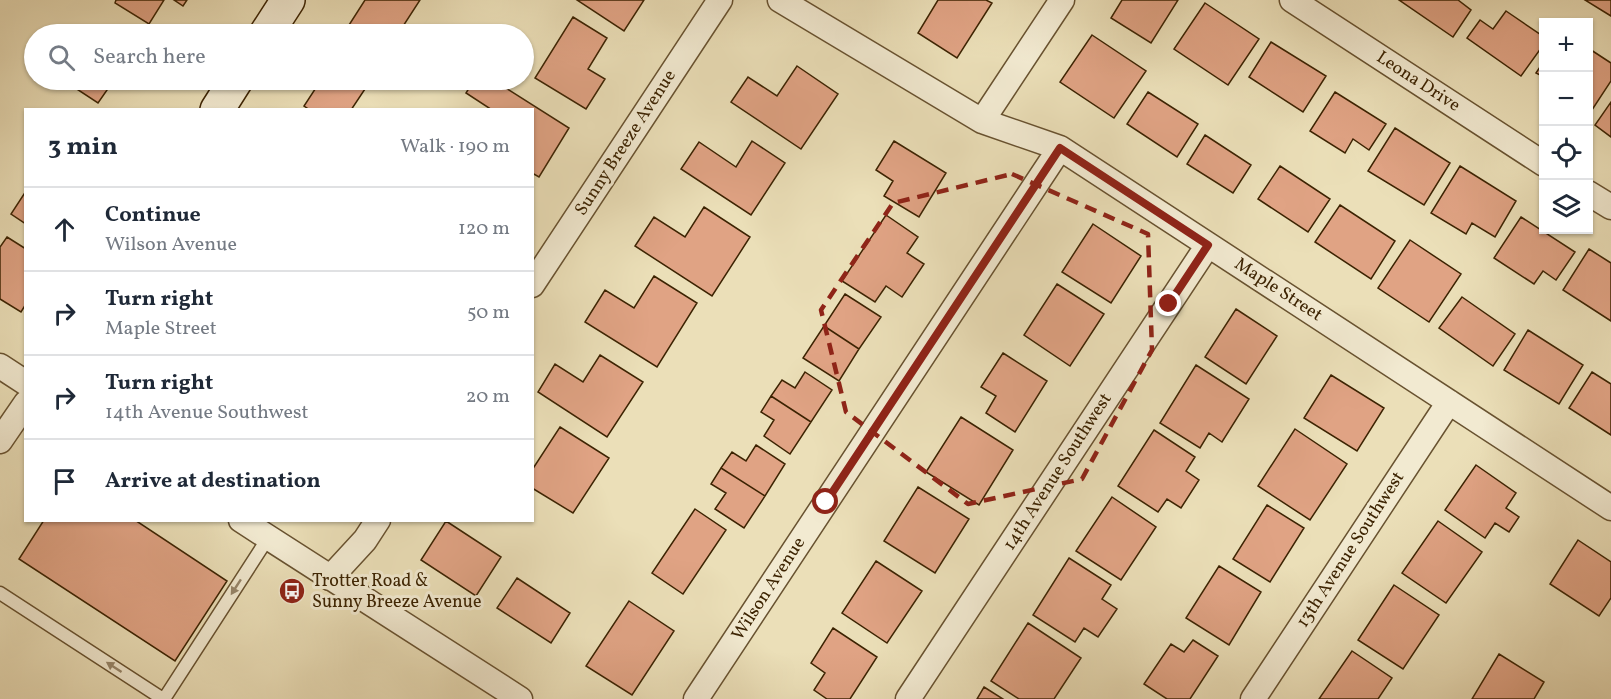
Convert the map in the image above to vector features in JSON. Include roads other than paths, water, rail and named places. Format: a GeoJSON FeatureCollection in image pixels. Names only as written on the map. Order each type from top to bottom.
{"type":"FeatureCollection","features":[{"type":"Feature","properties":{"kind":"street"},"geometry":{"type":"LineString","coordinates":[[272,24],[288,0]]}},
{"type":"Feature","properties":{"kind":"street","name":"Sunny Breeze Avenue"},"geometry":{"type":"LineString","coordinates":[[534,282],[720,0]]}},
{"type":"Feature","properties":{"kind":"street","name":"Maple Street"},"geometry":{"type":"LineString","coordinates":[[780,0],[982,121],[1060,148],[1611,508]]}},
{"type":"Feature","properties":{"kind":"street"},"geometry":{"type":"LineString","coordinates":[[982,121],[1062,0]]}},
{"type":"Feature","properties":{"kind":"street","name":"Leona Drive"},"geometry":{"type":"LineString","coordinates":[[1292,0],[1539,161]]}},
{"type":"Feature","properties":{"kind":"street"},"geometry":{"type":"LineString","coordinates":[[218,108],[230,90]]}},
{"type":"Feature","properties":{"kind":"street","name":"Wilson Avenue"},"geometry":{"type":"LineString","coordinates":[[696,699],[1060,148]]}},
{"type":"Feature","properties":{"kind":"street"},"geometry":{"type":"LineString","coordinates":[[1593,196],[1611,207]]}},
{"type":"Feature","properties":{"kind":"street","name":"14th Avenue Southwest"},"geometry":{"type":"LineString","coordinates":[[908,699],[1208,245]]}},
{"type":"Feature","properties":{"kind":"street"},"geometry":{"type":"LineString","coordinates":[[0,366],[24,382]]}},
{"type":"Feature","properties":{"kind":"street","name":"13th Avenue Southwest"},"geometry":{"type":"LineString","coordinates":[[1253,699],[1449,402]]}},
{"type":"Feature","properties":{"kind":"street"},"geometry":{"type":"LineString","coordinates":[[0,441],[24,406]]}},
{"type":"Feature","properties":{"kind":"street"},"geometry":{"type":"LineString","coordinates":[[244,522],[520,699]]}},
{"type":"Feature","properties":{"kind":"street"},"geometry":{"type":"LineString","coordinates":[[330,578],[365,540],[377,522]]}},
{"type":"Feature","properties":{"kind":"lane"},"geometry":{"type":"LineString","coordinates":[[0,593],[164,699],[268,538]]}},
{"type":"Feature","properties":{"kind":"place","name":"Trotter Road & Sunny Breeze Avenue"},"geometry":{"type":"Point","coordinates":[292,591]}}]}
